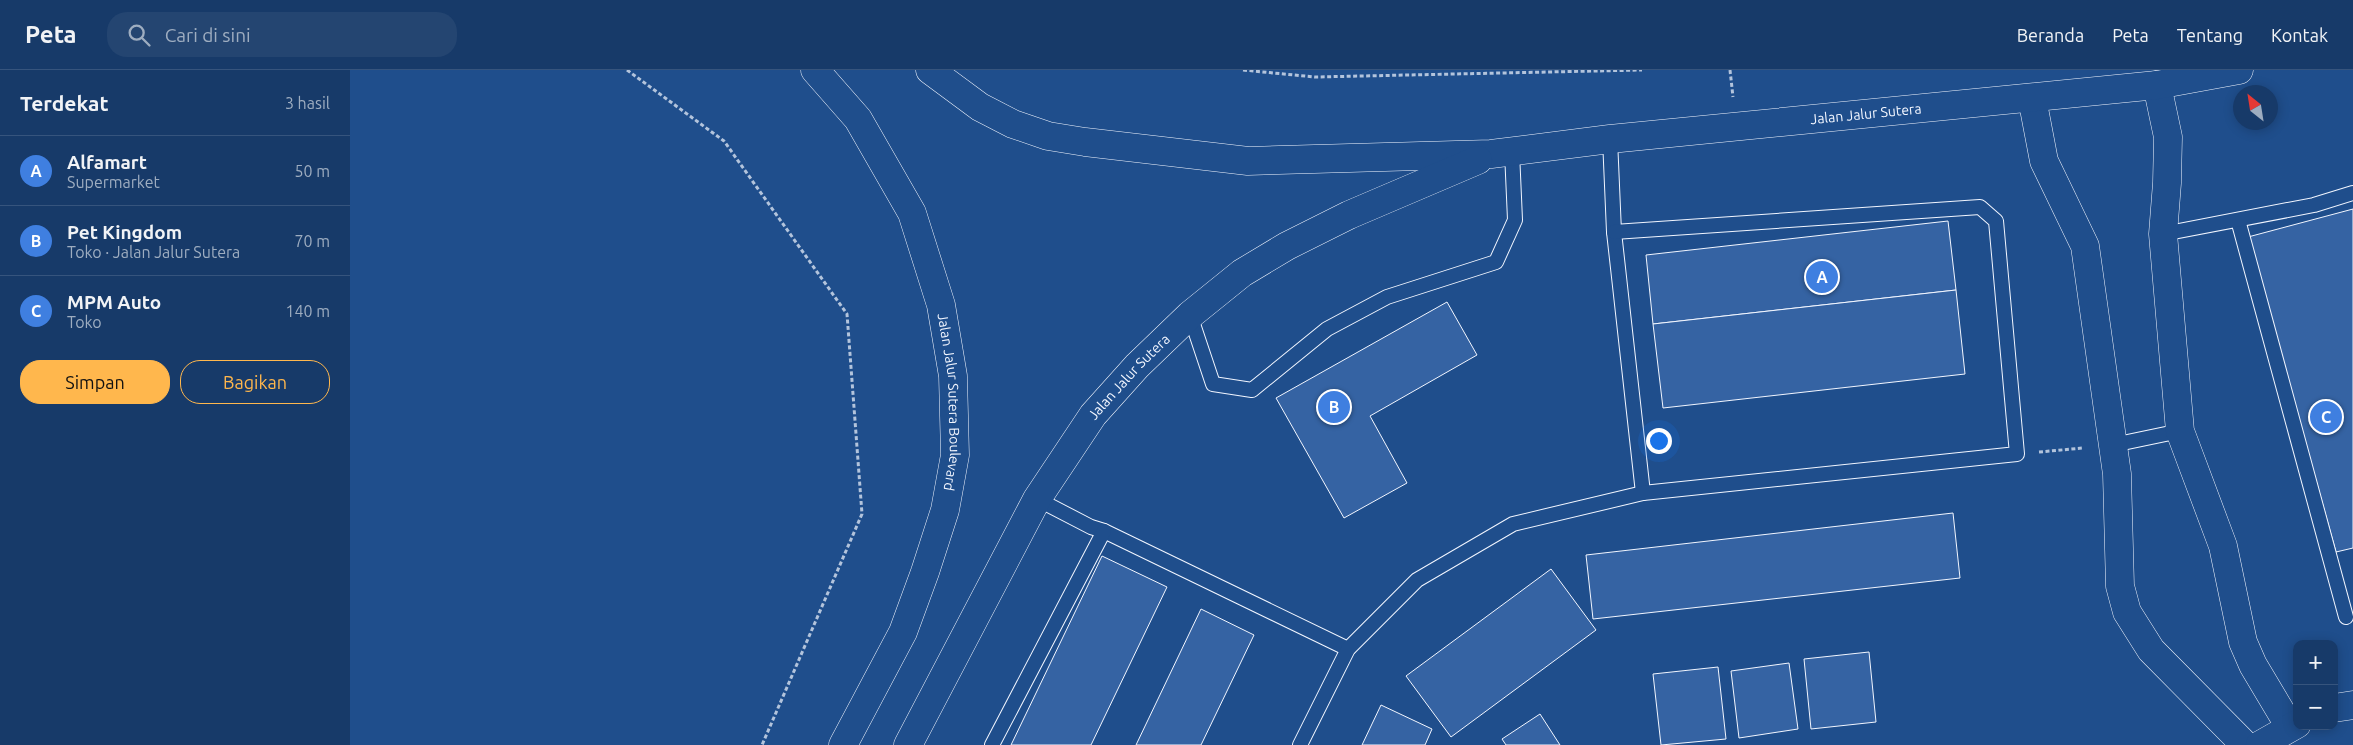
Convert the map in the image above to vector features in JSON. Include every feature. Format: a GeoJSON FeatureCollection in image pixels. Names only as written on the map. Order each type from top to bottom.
{"type":"FeatureCollection","features":[{"type":"Feature","properties":{"kind":"main road","name":"Jalan Jalur Sutera Boulevard"},"geometry":{"type":"LineString","coordinates":[[816,70],[858,119],[912,213],[941,305],[954,376],[955,455],[945,510],[903,632],[843,745]]}},
{"type":"Feature","properties":{"kind":"main road","name":"Jalan Jalur Sutera"},"geometry":{"type":"LineString","coordinates":[[930,70],[980,107],[1013,124],[1048,136],[1248,161],[1501,153],[1610,139],[2157,85],[2239,70]]}},
{"type":"Feature","properties":{"kind":"main road"},"geometry":{"type":"LineString","coordinates":[[2157,85],[2168,137],[2163,234],[2180,431],[2223,546],[2243,642],[2253,665],[2293,725],[2260,745]]}},
{"type":"Feature","properties":{"kind":"main road"},"geometry":{"type":"LineString","coordinates":[[2032,98],[2044,161],[2085,246],[2117,474],[2120,586],[2127,612],[2151,650],[2245,745]]}},
{"type":"Feature","properties":{"kind":"main road","name":"Jalan Jalur Sutera"},"geometry":{"type":"LineString","coordinates":[[908,745],[1037,499],[1093,415],[1137,366],[1190,315],[1242,273],[1287,246],[1349,215],[1501,153]]}},
{"type":"Feature","properties":{"kind":"main road"},"geometry":{"type":"LineString","coordinates":[[2338,707],[2353,705]]}},
{"type":"Feature","properties":{"kind":"lane"},"geometry":{"type":"LineString","coordinates":[[1610,139],[1614,232],[1643,493]]}},
{"type":"Feature","properties":{"kind":"lane"},"geometry":{"type":"LineString","coordinates":[[1190,315],[1213,384],[1252,390],[1327,330],[1387,297],[1496,262],[1516,220],[1501,153]]}},
{"type":"Feature","properties":{"kind":"lane"},"geometry":{"type":"LineString","coordinates":[[2163,234],[2314,205],[2353,193]]}},
{"type":"Feature","properties":{"kind":"lane"},"geometry":{"type":"LineString","coordinates":[[1300,745],[1348,649],[1416,580],[1512,524],[1643,493],[2017,454],[1996,221],[1980,207],[1614,232]]}},
{"type":"Feature","properties":{"kind":"lane"},"geometry":{"type":"LineString","coordinates":[[2238,220],[2260,286],[2346,617]]}},
{"type":"Feature","properties":{"kind":"lane"},"geometry":{"type":"LineString","coordinates":[[2113,445],[2180,431]]}},
{"type":"Feature","properties":{"kind":"lane"},"geometry":{"type":"LineString","coordinates":[[1037,499],[1091,527],[1104,531],[1348,649]]}},
{"type":"Feature","properties":{"kind":"lane"},"geometry":{"type":"LineString","coordinates":[[992,745],[1104,531]]}},
{"type":"Feature","properties":{"kind":"path"},"geometry":{"type":"LineString","coordinates":[[627,70],[724,141],[847,314],[862,514],[762,745]]}},
{"type":"Feature","properties":{"kind":"path"},"geometry":{"type":"LineString","coordinates":[[1243,70],[1315,77],[1642,70]]}},
{"type":"Feature","properties":{"kind":"path"},"geometry":{"type":"LineString","coordinates":[[2017,454],[2113,445]]}},
{"type":"Feature","properties":{"kind":"building"},"geometry":{"type":"Polygon","coordinates":[[[2353,209],[2353,548],[2336,552],[2248,237],[2353,209]]]}},
{"type":"Feature","properties":{"kind":"building"},"geometry":{"type":"Polygon","coordinates":[[[1948,221],[1956,290],[1653,324],[1646,255],[1948,221]]]}},
{"type":"Feature","properties":{"kind":"building"},"geometry":{"type":"Polygon","coordinates":[[[1956,290],[1965,374],[1663,408],[1653,324],[1956,290]]]}},
{"type":"Feature","properties":{"kind":"building"},"geometry":{"type":"Polygon","coordinates":[[[1447,302],[1477,355],[1370,416],[1407,483],[1344,518],[1276,398],[1447,302]]]}},
{"type":"Feature","properties":{"kind":"building"},"geometry":{"type":"Polygon","coordinates":[[[1953,513],[1960,578],[1593,619],[1586,555],[1953,513]]]}},
{"type":"Feature","properties":{"kind":"building"},"geometry":{"type":"Polygon","coordinates":[[[1102,556],[1167,587],[1091,745],[1011,745],[1102,556]]]}},
{"type":"Feature","properties":{"kind":"building"},"geometry":{"type":"Polygon","coordinates":[[[1551,569],[1596,630],[1451,737],[1406,676],[1551,569]]]}},
{"type":"Feature","properties":{"kind":"building"},"geometry":{"type":"Polygon","coordinates":[[[1201,609],[1254,635],[1201,745],[1136,745],[1201,609]]]}},
{"type":"Feature","properties":{"kind":"building"},"geometry":{"type":"Polygon","coordinates":[[[1869,652],[1876,722],[1811,729],[1804,659],[1869,652]]]}},
{"type":"Feature","properties":{"kind":"building"},"geometry":{"type":"Polygon","coordinates":[[[1789,663],[1798,729],[1739,738],[1731,671],[1789,663]]]}},
{"type":"Feature","properties":{"kind":"building"},"geometry":{"type":"Polygon","coordinates":[[[1718,667],[1726,739],[1661,745],[1653,674],[1718,667]]]}},
{"type":"Feature","properties":{"kind":"building"},"geometry":{"type":"Polygon","coordinates":[[[1381,705],[1432,729],[1425,745],[1362,745],[1381,705]]]}},
{"type":"Feature","properties":{"kind":"building"},"geometry":{"type":"Polygon","coordinates":[[[1540,714],[1560,745],[1506,745],[1502,739],[1540,714]]]}},
{"type":"Feature","properties":{"kind":"place","name":"Alfamart"},"geometry":{"type":"Point","coordinates":[1822,277]}},
{"type":"Feature","properties":{"kind":"place","name":"Pet Kingdom"},"geometry":{"type":"Point","coordinates":[1334,407]}},
{"type":"Feature","properties":{"kind":"place","name":"MPM Auto"},"geometry":{"type":"Point","coordinates":[2326,417]}}]}
